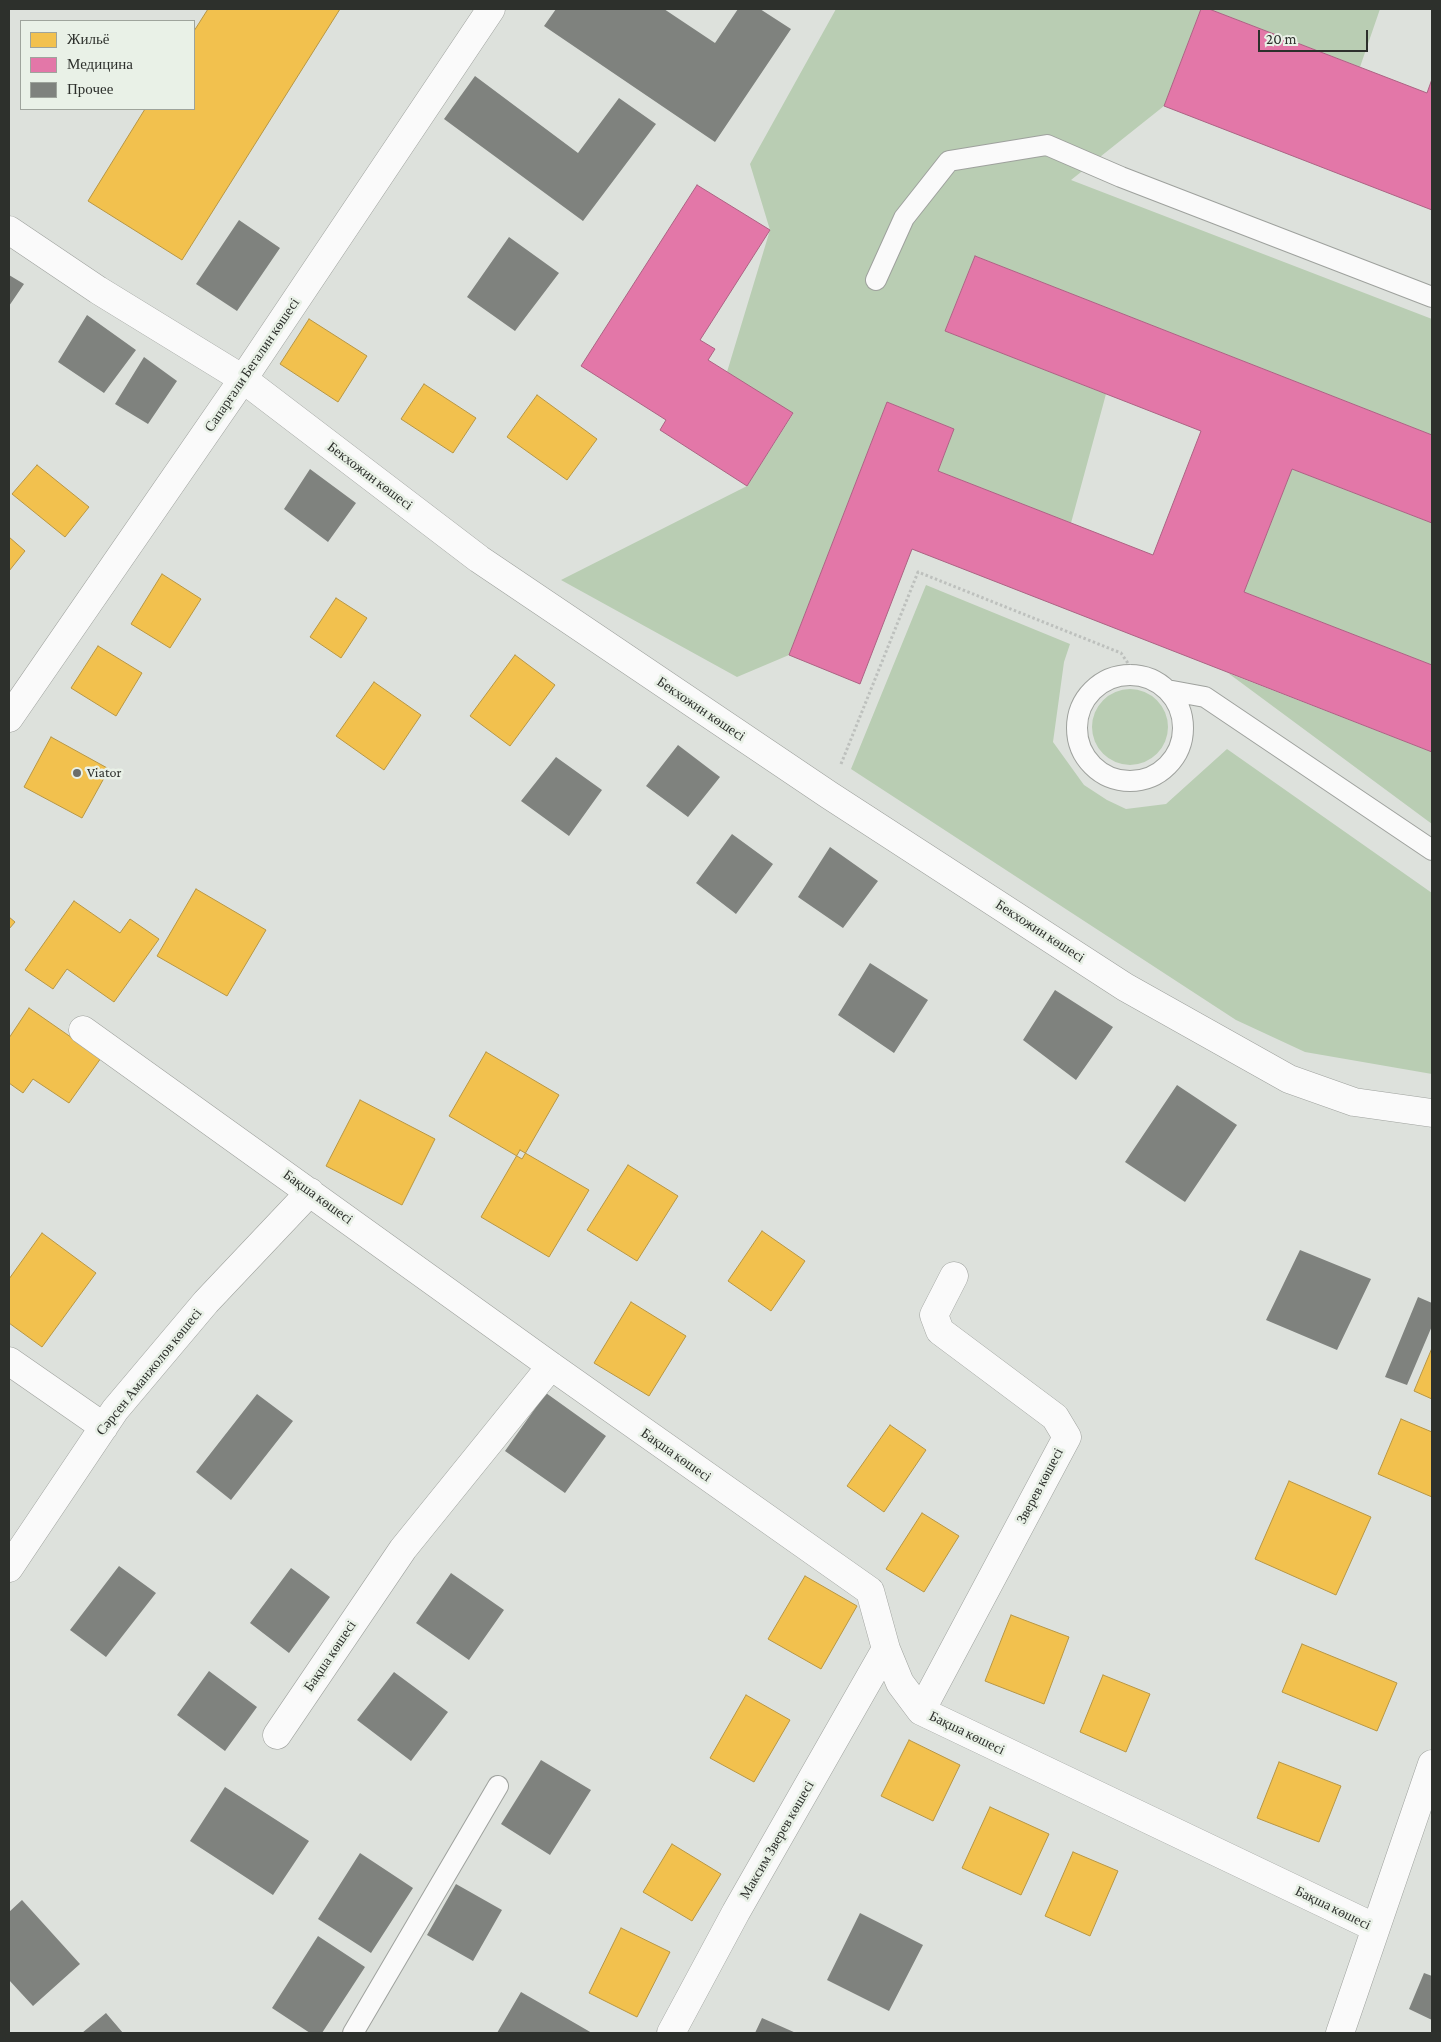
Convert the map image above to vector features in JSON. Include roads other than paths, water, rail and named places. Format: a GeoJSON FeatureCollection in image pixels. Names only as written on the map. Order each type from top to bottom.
{"type":"FeatureCollection","features":[{"type":"Feature","properties":{"kind":"street","name":"Сапарғали Бегалин көшесі"},"geometry":{"type":"LineString","coordinates":[[9,718],[243,379],[492,9]]}},
{"type":"Feature","properties":{"kind":"street","name":"Бекхожин көшесі"},"geometry":{"type":"LineString","coordinates":[[9,230],[98,290],[243,379],[479,559],[829,795],[1125,987],[1289,1079],[1354,1102],[1432,1113]]}},
{"type":"Feature","properties":{"kind":"street","name":"Бақша көшесі"},"geometry":{"type":"LineString","coordinates":[[83,1030],[870,1592],[886,1649],[900,1683],[921,1710],[1376,1928]]}},
{"type":"Feature","properties":{"kind":"street","name":"Сәрсен Аманжолов көшесі"},"geometry":{"type":"LineString","coordinates":[[9,1568],[115,1410],[206,1302],[310,1192]]}},
{"type":"Feature","properties":{"kind":"street","name":"Зверев көшесі"},"geometry":{"type":"LineString","coordinates":[[921,1710],[1066,1437],[1055,1417],[940,1331],[934,1315],[954,1276]]}},
{"type":"Feature","properties":{"kind":"street"},"geometry":{"type":"LineString","coordinates":[[9,1361],[104,1427]]}},
{"type":"Feature","properties":{"kind":"street","name":"Бақша көшесі"},"geometry":{"type":"LineString","coordinates":[[277,1734],[403,1549],[551,1366]]}},
{"type":"Feature","properties":{"kind":"street","name":"Максим Зверев көшесі"},"geometry":{"type":"LineString","coordinates":[[671,2033],[736,1912],[886,1649]]}},
{"type":"Feature","properties":{"kind":"street"},"geometry":{"type":"LineString","coordinates":[[1340,2033],[1432,1764]]}},
{"type":"Feature","properties":{"kind":"lane"},"geometry":{"type":"LineString","coordinates":[[876,280],[904,218],[949,161],[1048,145],[1121,177],[1432,297]]}},
{"type":"Feature","properties":{"kind":"lane"},"geometry":{"type":"LineString","coordinates":[[1167,690],[1178,705],[1183,722],[1182,740],[1176,756],[1164,769],[1149,778],[1131,782],[1114,779],[1098,772],[1086,759],[1078,743],[1076,726],[1080,708],[1088,694],[1102,682],[1118,676],[1136,675],[1153,680],[1167,690],[1205,697],[1432,850]]}},
{"type":"Feature","properties":{"kind":"lane"},"geometry":{"type":"LineString","coordinates":[[353,2033],[498,1786]]}},
{"type":"Feature","properties":{"kind":"place","name":"Viator"},"geometry":{"type":"Point","coordinates":[77,773]}}]}
